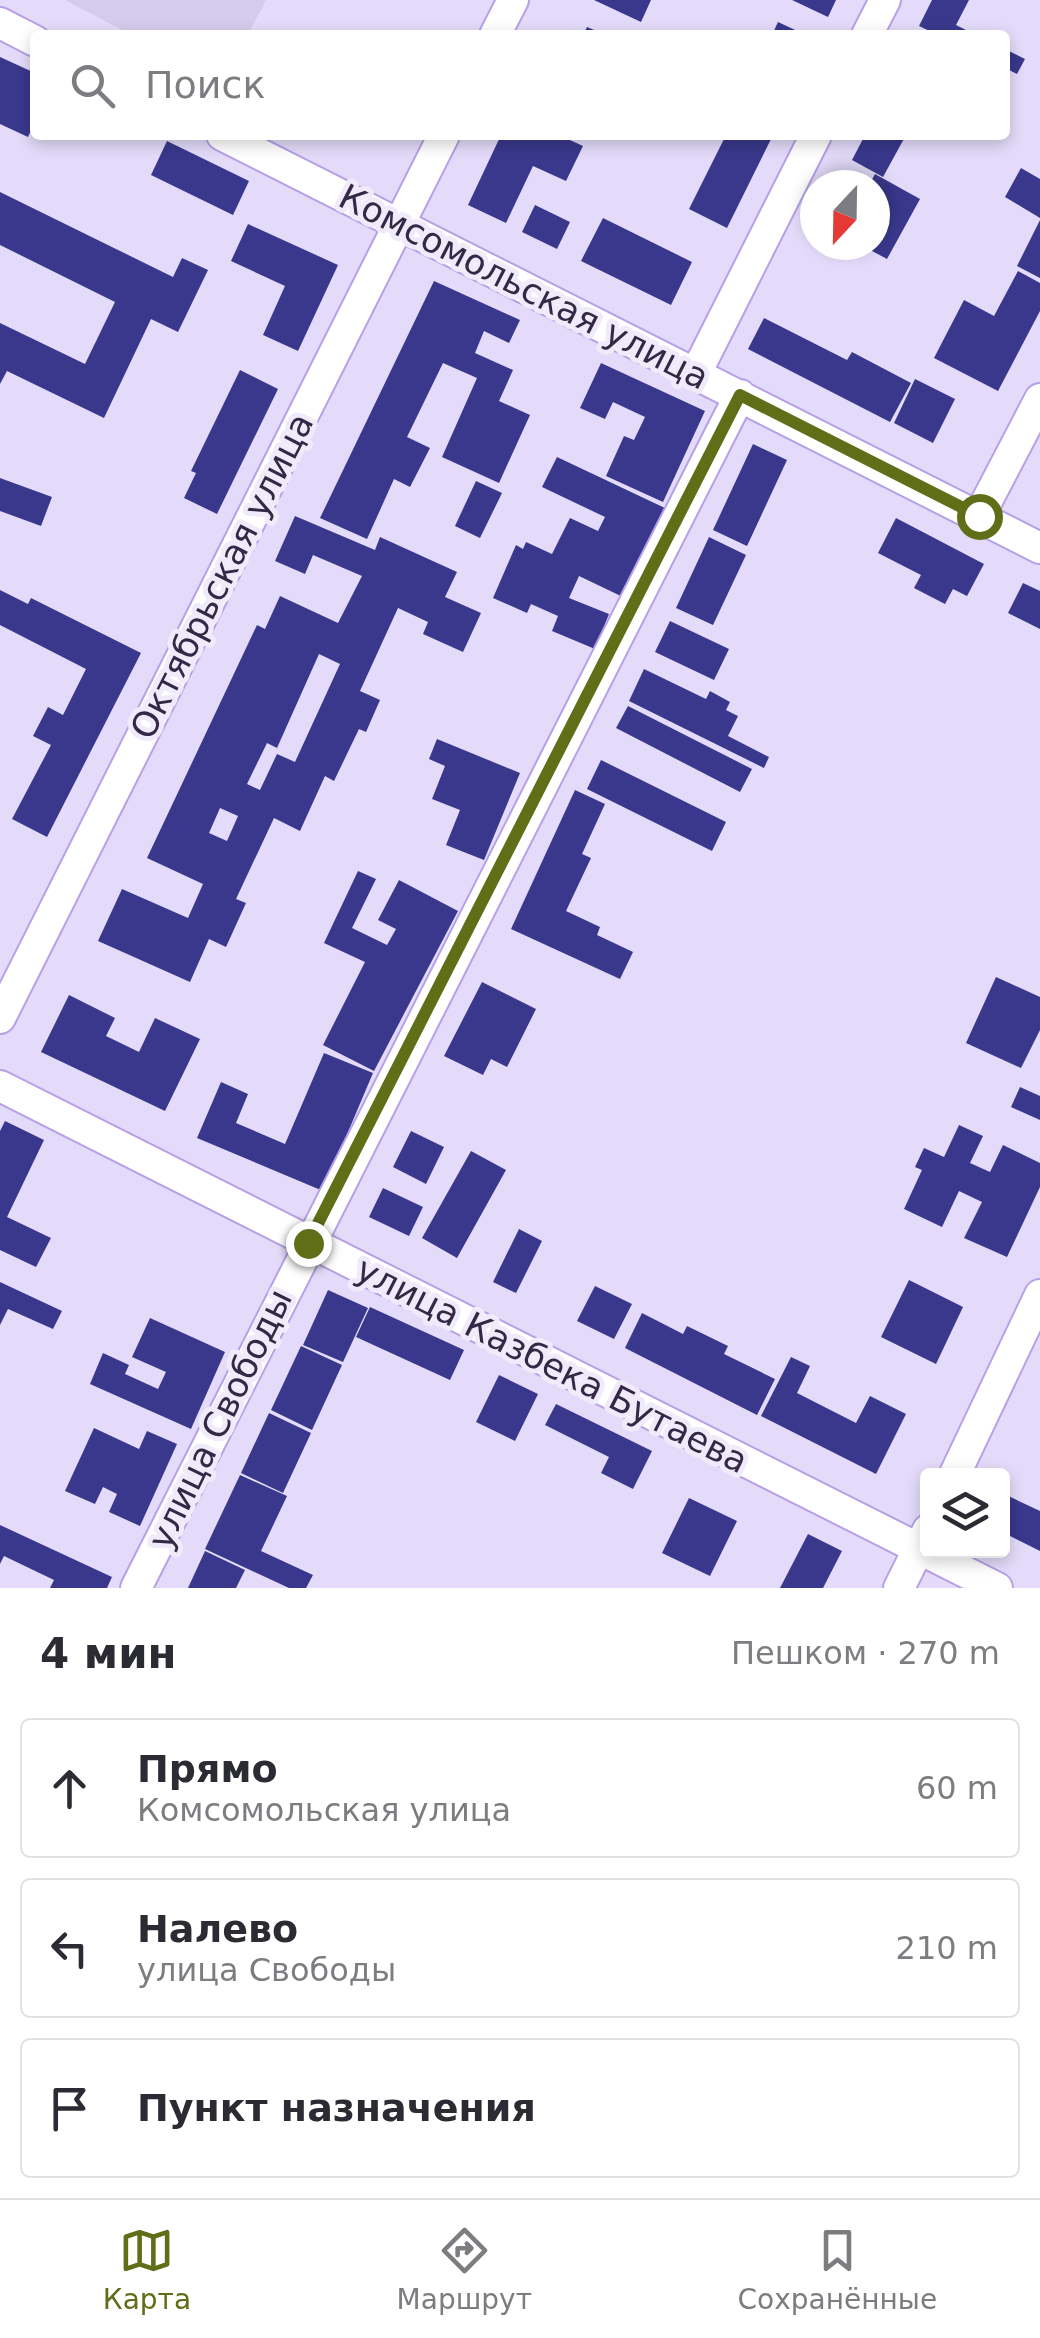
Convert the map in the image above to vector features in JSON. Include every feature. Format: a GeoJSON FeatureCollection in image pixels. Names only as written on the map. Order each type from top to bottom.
{"type":"FeatureCollection","features":[{"type":"Feature","properties":{"kind":"street"},"geometry":{"type":"LineString","coordinates":[[498,30],[513,0]]}},
{"type":"Feature","properties":{"kind":"street"},"geometry":{"type":"LineString","coordinates":[[870,30],[885,0]]}},
{"type":"Feature","properties":{"kind":"street"},"geometry":{"type":"LineString","coordinates":[[0,23],[30,38]]}},
{"type":"Feature","properties":{"kind":"street","name":"Комсомольская улица"},"geometry":{"type":"LineString","coordinates":[[232,140],[1040,548]]}},
{"type":"Feature","properties":{"kind":"street","name":"Октябрьская улица"},"geometry":{"type":"LineString","coordinates":[[0,1018],[441,140]]}},
{"type":"Feature","properties":{"kind":"street"},"geometry":{"type":"LineString","coordinates":[[696,373],[813,140]]}},
{"type":"Feature","properties":{"kind":"street","name":"улица Свободы"},"geometry":{"type":"LineString","coordinates":[[136,1588],[740,395]]}},
{"type":"Feature","properties":{"kind":"street"},"geometry":{"type":"LineString","coordinates":[[979,516],[1040,399]]}},
{"type":"Feature","properties":{"kind":"street","name":"улица Казбека Бутаева"},"geometry":{"type":"LineString","coordinates":[[0,1086],[308,1243],[920,1538]]}},
{"type":"Feature","properties":{"kind":"street"},"geometry":{"type":"LineString","coordinates":[[958,1468],[1040,1295]]}},
{"type":"Feature","properties":{"kind":"street"},"geometry":{"type":"LineString","coordinates":[[899,1588],[920,1545]]}},
{"type":"Feature","properties":{"kind":"street","name":"улица Казбека Бутаева"},"geometry":{"type":"LineString","coordinates":[[952,1558],[998,1588]]}},
{"type":"Feature","properties":{"kind":"shaded area"},"geometry":{"type":"Polygon","coordinates":[[[65,0],[266,0],[251,30],[122,30],[65,0]]]}},
{"type":"Feature","properties":{"kind":"building"},"geometry":{"type":"Polygon","coordinates":[[[594,0],[651,0],[641,22],[594,0]]]}},
{"type":"Feature","properties":{"kind":"building"},"geometry":{"type":"Polygon","coordinates":[[[792,0],[836,0],[828,17],[792,0]]]}},
{"type":"Feature","properties":{"kind":"building"},"geometry":{"type":"Polygon","coordinates":[[[932,0],[969,0],[956,25],[966,30],[927,30],[919,26],[932,0]]]}},
{"type":"Feature","properties":{"kind":"building"},"geometry":{"type":"Polygon","coordinates":[[[778,22],[795,30],[774,30],[778,22]]]}},
{"type":"Feature","properties":{"kind":"building"},"geometry":{"type":"Polygon","coordinates":[[[1010,52],[1025,59],[1017,74],[1010,70],[1010,52]]]}},
{"type":"Feature","properties":{"kind":"building"},"geometry":{"type":"Polygon","coordinates":[[[0,57],[30,71],[30,132],[28,137],[0,124],[0,57]]]}},
{"type":"Feature","properties":{"kind":"building"},"geometry":{"type":"Polygon","coordinates":[[[499,140],[570,140],[583,146],[566,181],[533,166],[506,223],[468,205],[499,140]]]}},
{"type":"Feature","properties":{"kind":"building"},"geometry":{"type":"Polygon","coordinates":[[[724,140],[771,140],[727,228],[689,209],[724,140]]]}},
{"type":"Feature","properties":{"kind":"building"},"geometry":{"type":"Polygon","coordinates":[[[862,140],[903,140],[887,170],[870,170],[852,160],[862,140]]]}},
{"type":"Feature","properties":{"kind":"building"},"geometry":{"type":"Polygon","coordinates":[[[167,141],[249,181],[233,215],[151,175],[167,141]]]}},
{"type":"Feature","properties":{"kind":"building"},"geometry":{"type":"Polygon","coordinates":[[[1021,168],[1040,179],[1040,218],[1005,197],[1021,168]]]}},
{"type":"Feature","properties":{"kind":"building"},"geometry":{"type":"Polygon","coordinates":[[[890,182],[920,199],[890,254],[890,182]]]}},
{"type":"Feature","properties":{"kind":"building"},"geometry":{"type":"Polygon","coordinates":[[[0,192],[173,277],[182,258],[208,270],[178,332],[151,319],[104,418],[7,371],[0,384],[0,323],[85,364],[115,302],[0,245],[0,192]]]}},
{"type":"Feature","properties":{"kind":"building"},"geometry":{"type":"Polygon","coordinates":[[[535,205],[570,222],[557,249],[522,232],[535,205]]]}},
{"type":"Feature","properties":{"kind":"building"},"geometry":{"type":"Polygon","coordinates":[[[603,218],[692,262],[671,305],[581,261],[603,218]]]}},
{"type":"Feature","properties":{"kind":"building"},"geometry":{"type":"Polygon","coordinates":[[[1040,220],[1040,278],[1017,266],[1040,220]]]}},
{"type":"Feature","properties":{"kind":"building"},"geometry":{"type":"Polygon","coordinates":[[[248,224],[338,265],[298,351],[263,335],[285,286],[231,261],[248,224]]]}},
{"type":"Feature","properties":{"kind":"building"},"geometry":{"type":"Polygon","coordinates":[[[1018,271],[1040,283],[1040,311],[998,391],[934,358],[964,300],[994,316],[1018,271]]]}},
{"type":"Feature","properties":{"kind":"building"},"geometry":{"type":"Polygon","coordinates":[[[434,281],[520,320],[509,343],[484,331],[475,353],[513,370],[499,401],[530,415],[499,483],[442,457],[477,378],[443,363],[407,437],[430,448],[410,487],[394,479],[367,539],[320,518],[434,281]]]}},
{"type":"Feature","properties":{"kind":"building"},"geometry":{"type":"Polygon","coordinates":[[[764,318],[847,360],[852,352],[911,383],[890,422],[748,349],[764,318]]]}},
{"type":"Feature","properties":{"kind":"building"},"geometry":{"type":"Polygon","coordinates":[[[601,363],[705,411],[663,502],[606,476],[624,436],[634,440],[645,417],[613,402],[605,419],[580,408],[601,363]]]}},
{"type":"Feature","properties":{"kind":"building"},"geometry":{"type":"Polygon","coordinates":[[[240,370],[278,389],[217,514],[184,498],[196,473],[191,471],[240,370]]]}},
{"type":"Feature","properties":{"kind":"building"},"geometry":{"type":"Polygon","coordinates":[[[915,379],[955,399],[933,443],[894,423],[915,379]]]}},
{"type":"Feature","properties":{"kind":"building"},"geometry":{"type":"Polygon","coordinates":[[[753,444],[787,460],[747,546],[713,530],[753,444]]]}},
{"type":"Feature","properties":{"kind":"building"},"geometry":{"type":"Polygon","coordinates":[[[557,457],[667,509],[625,598],[579,576],[569,598],[609,614],[595,649],[552,631],[558,616],[531,604],[527,613],[493,598],[516,545],[523,549],[526,542],[552,554],[570,518],[598,531],[605,517],[542,487],[557,457]]]}},
{"type":"Feature","properties":{"kind":"building"},"geometry":{"type":"Polygon","coordinates":[[[0,478],[52,497],[41,526],[0,511],[0,478]]]}},
{"type":"Feature","properties":{"kind":"building"},"geometry":{"type":"Polygon","coordinates":[[[476,481],[502,493],[480,538],[455,526],[476,481]]]}},
{"type":"Feature","properties":{"kind":"building"},"geometry":{"type":"Polygon","coordinates":[[[295,516],[375,550],[380,537],[457,572],[445,597],[481,613],[463,652],[423,634],[428,622],[398,608],[360,691],[380,700],[366,732],[359,729],[334,781],[325,776],[300,831],[274,818],[236,899],[246,903],[226,947],[209,939],[190,982],[98,941],[122,889],[188,918],[203,884],[147,858],[257,625],[265,629],[280,596],[338,623],[362,576],[313,555],[305,574],[275,561],[295,516]],[[319,654],[277,748],[267,743],[247,784],[260,790],[277,754],[295,762],[340,664],[319,654]],[[220,808],[209,833],[227,841],[238,816],[220,808]]]}},
{"type":"Feature","properties":{"kind":"building"},"geometry":{"type":"Polygon","coordinates":[[[896,518],[984,564],[967,596],[953,589],[945,604],[914,588],[921,575],[878,553],[896,518]]]}},
{"type":"Feature","properties":{"kind":"building"},"geometry":{"type":"Polygon","coordinates":[[[709,537],[746,555],[713,625],[676,608],[709,537]]]}},
{"type":"Feature","properties":{"kind":"building"},"geometry":{"type":"Polygon","coordinates":[[[1023,583],[1040,591],[1040,629],[1008,613],[1023,583]]]}},
{"type":"Feature","properties":{"kind":"building"},"geometry":{"type":"Polygon","coordinates":[[[0,590],[28,604],[31,598],[141,653],[47,837],[12,819],[51,745],[33,736],[48,707],[63,715],[86,669],[0,625],[0,590]]]}},
{"type":"Feature","properties":{"kind":"building"},"geometry":{"type":"Polygon","coordinates":[[[670,621],[729,649],[714,680],[655,652],[670,621]]]}},
{"type":"Feature","properties":{"kind":"building"},"geometry":{"type":"Polygon","coordinates":[[[644,669],[706,699],[710,691],[730,702],[726,710],[738,716],[728,736],[769,757],[764,768],[629,701],[644,669]]]}},
{"type":"Feature","properties":{"kind":"building"},"geometry":{"type":"Polygon","coordinates":[[[628,706],[752,769],[740,792],[616,728],[628,706]]]}},
{"type":"Feature","properties":{"kind":"building"},"geometry":{"type":"Polygon","coordinates":[[[437,739],[520,773],[484,860],[446,845],[460,810],[432,799],[445,766],[429,759],[437,739]]]}},
{"type":"Feature","properties":{"kind":"building"},"geometry":{"type":"Polygon","coordinates":[[[601,760],[726,822],[712,851],[587,789],[601,760]]]}},
{"type":"Feature","properties":{"kind":"building"},"geometry":{"type":"Polygon","coordinates":[[[575,790],[605,804],[582,854],[591,858],[566,911],[600,927],[597,935],[633,952],[620,979],[511,929],[575,790]]]}},
{"type":"Feature","properties":{"kind":"building"},"geometry":{"type":"Polygon","coordinates":[[[358,871],[376,879],[352,928],[387,945],[396,929],[378,920],[399,880],[458,911],[374,1071],[323,1045],[365,962],[324,943],[358,871]]]}},
{"type":"Feature","properties":{"kind":"building"},"geometry":{"type":"Polygon","coordinates":[[[996,977],[1040,997],[1040,1030],[1021,1068],[966,1043],[996,977]]]}},
{"type":"Feature","properties":{"kind":"building"},"geometry":{"type":"Polygon","coordinates":[[[482,982],[536,1009],[507,1067],[491,1059],[483,1075],[444,1056],[482,982]]]}},
{"type":"Feature","properties":{"kind":"building"},"geometry":{"type":"Polygon","coordinates":[[[69,995],[115,1018],[106,1036],[139,1052],[155,1018],[200,1039],[165,1111],[41,1052],[69,995]]]}},
{"type":"Feature","properties":{"kind":"building"},"geometry":{"type":"Polygon","coordinates":[[[324,1053],[373,1073],[323,1191],[197,1138],[221,1082],[248,1094],[236,1123],[285,1144],[324,1053]]]}},
{"type":"Feature","properties":{"kind":"building"},"geometry":{"type":"Polygon","coordinates":[[[1020,1087],[1040,1096],[1040,1120],[1011,1107],[1020,1087]]]}},
{"type":"Feature","properties":{"kind":"building"},"geometry":{"type":"Polygon","coordinates":[[[5,1121],[44,1140],[7,1217],[51,1238],[36,1267],[0,1250],[0,1131],[5,1121]]]}},
{"type":"Feature","properties":{"kind":"building"},"geometry":{"type":"Polygon","coordinates":[[[959,1125],[983,1136],[970,1163],[990,1172],[1003,1145],[1040,1163],[1040,1187],[1007,1257],[964,1238],[982,1202],[959,1191],[942,1227],[904,1209],[922,1170],[915,1167],[924,1148],[944,1157],[959,1125]]]}},
{"type":"Feature","properties":{"kind":"building"},"geometry":{"type":"Polygon","coordinates":[[[411,1131],[444,1147],[426,1184],[393,1167],[411,1131]]]}},
{"type":"Feature","properties":{"kind":"building"},"geometry":{"type":"Polygon","coordinates":[[[471,1151],[506,1170],[457,1258],[422,1238],[471,1151]]]}},
{"type":"Feature","properties":{"kind":"building"},"geometry":{"type":"Polygon","coordinates":[[[383,1188],[423,1207],[409,1236],[369,1217],[383,1188]]]}},
{"type":"Feature","properties":{"kind":"building"},"geometry":{"type":"Polygon","coordinates":[[[519,1229],[542,1241],[516,1293],[493,1282],[519,1229]]]}},
{"type":"Feature","properties":{"kind":"building"},"geometry":{"type":"Polygon","coordinates":[[[909,1280],[963,1307],[936,1364],[881,1337],[909,1280]]]}},
{"type":"Feature","properties":{"kind":"building"},"geometry":{"type":"Polygon","coordinates":[[[0,1282],[62,1311],[53,1329],[8,1309],[0,1325],[0,1282]]]}},
{"type":"Feature","properties":{"kind":"building"},"geometry":{"type":"Polygon","coordinates":[[[595,1286],[632,1304],[614,1339],[577,1321],[595,1286]]]}},
{"type":"Feature","properties":{"kind":"building"},"geometry":{"type":"Polygon","coordinates":[[[328,1290],[368,1308],[343,1362],[303,1345],[328,1290]]]}},
{"type":"Feature","properties":{"kind":"building"},"geometry":{"type":"Polygon","coordinates":[[[370,1307],[464,1350],[450,1380],[356,1337],[370,1307]]]}},
{"type":"Feature","properties":{"kind":"building"},"geometry":{"type":"Polygon","coordinates":[[[642,1313],[683,1334],[687,1326],[728,1346],[724,1354],[775,1379],[757,1415],[625,1348],[642,1313]]]}},
{"type":"Feature","properties":{"kind":"building"},"geometry":{"type":"Polygon","coordinates":[[[150,1318],[225,1352],[191,1429],[90,1384],[103,1353],[129,1365],[125,1374],[158,1389],[166,1372],[132,1357],[150,1318]]]}},
{"type":"Feature","properties":{"kind":"building"},"geometry":{"type":"Polygon","coordinates":[[[301,1346],[342,1365],[312,1430],[271,1410],[301,1346]]]}},
{"type":"Feature","properties":{"kind":"building"},"geometry":{"type":"Polygon","coordinates":[[[791,1357],[810,1366],[797,1393],[856,1423],[870,1396],[906,1414],[876,1474],[761,1416],[791,1357]]]}},
{"type":"Feature","properties":{"kind":"building"},"geometry":{"type":"Polygon","coordinates":[[[499,1375],[538,1394],[515,1441],[476,1422],[499,1375]]]}},
{"type":"Feature","properties":{"kind":"building"},"geometry":{"type":"Polygon","coordinates":[[[556,1404],[652,1451],[633,1489],[601,1473],[609,1457],[545,1425],[556,1404]]]}},
{"type":"Feature","properties":{"kind":"building"},"geometry":{"type":"Polygon","coordinates":[[[269,1413],[311,1433],[283,1493],[241,1473],[269,1413]]]}},
{"type":"Feature","properties":{"kind":"building"},"geometry":{"type":"Polygon","coordinates":[[[94,1428],[139,1449],[147,1431],[177,1444],[140,1526],[109,1512],[117,1494],[103,1487],[95,1504],[65,1491],[94,1428]]]}},
{"type":"Feature","properties":{"kind":"building"},"geometry":{"type":"Polygon","coordinates":[[[240,1475],[287,1496],[261,1551],[313,1575],[306,1588],[289,1588],[205,1549],[240,1475]]]}},
{"type":"Feature","properties":{"kind":"building"},"geometry":{"type":"Polygon","coordinates":[[[1010,1497],[1040,1511],[1040,1551],[1010,1536],[1010,1497]]]}},
{"type":"Feature","properties":{"kind":"building"},"geometry":{"type":"Polygon","coordinates":[[[689,1498],[737,1521],[710,1576],[662,1553],[689,1498]]]}},
{"type":"Feature","properties":{"kind":"building"},"geometry":{"type":"Polygon","coordinates":[[[0,1525],[112,1577],[107,1588],[50,1588],[54,1580],[4,1556],[0,1564],[0,1525]]]}},
{"type":"Feature","properties":{"kind":"building"},"geometry":{"type":"Polygon","coordinates":[[[808,1534],[842,1551],[823,1588],[780,1588],[808,1534]]]}},
{"type":"Feature","properties":{"kind":"building"},"geometry":{"type":"Polygon","coordinates":[[[205,1551],[245,1570],[236,1588],[188,1588],[205,1551]]]}},
{"type":"Feature","properties":{"kind":"route"},"geometry":{"type":"LineString","coordinates":[[308,1243],[740,395],[979,516]]}}]}
